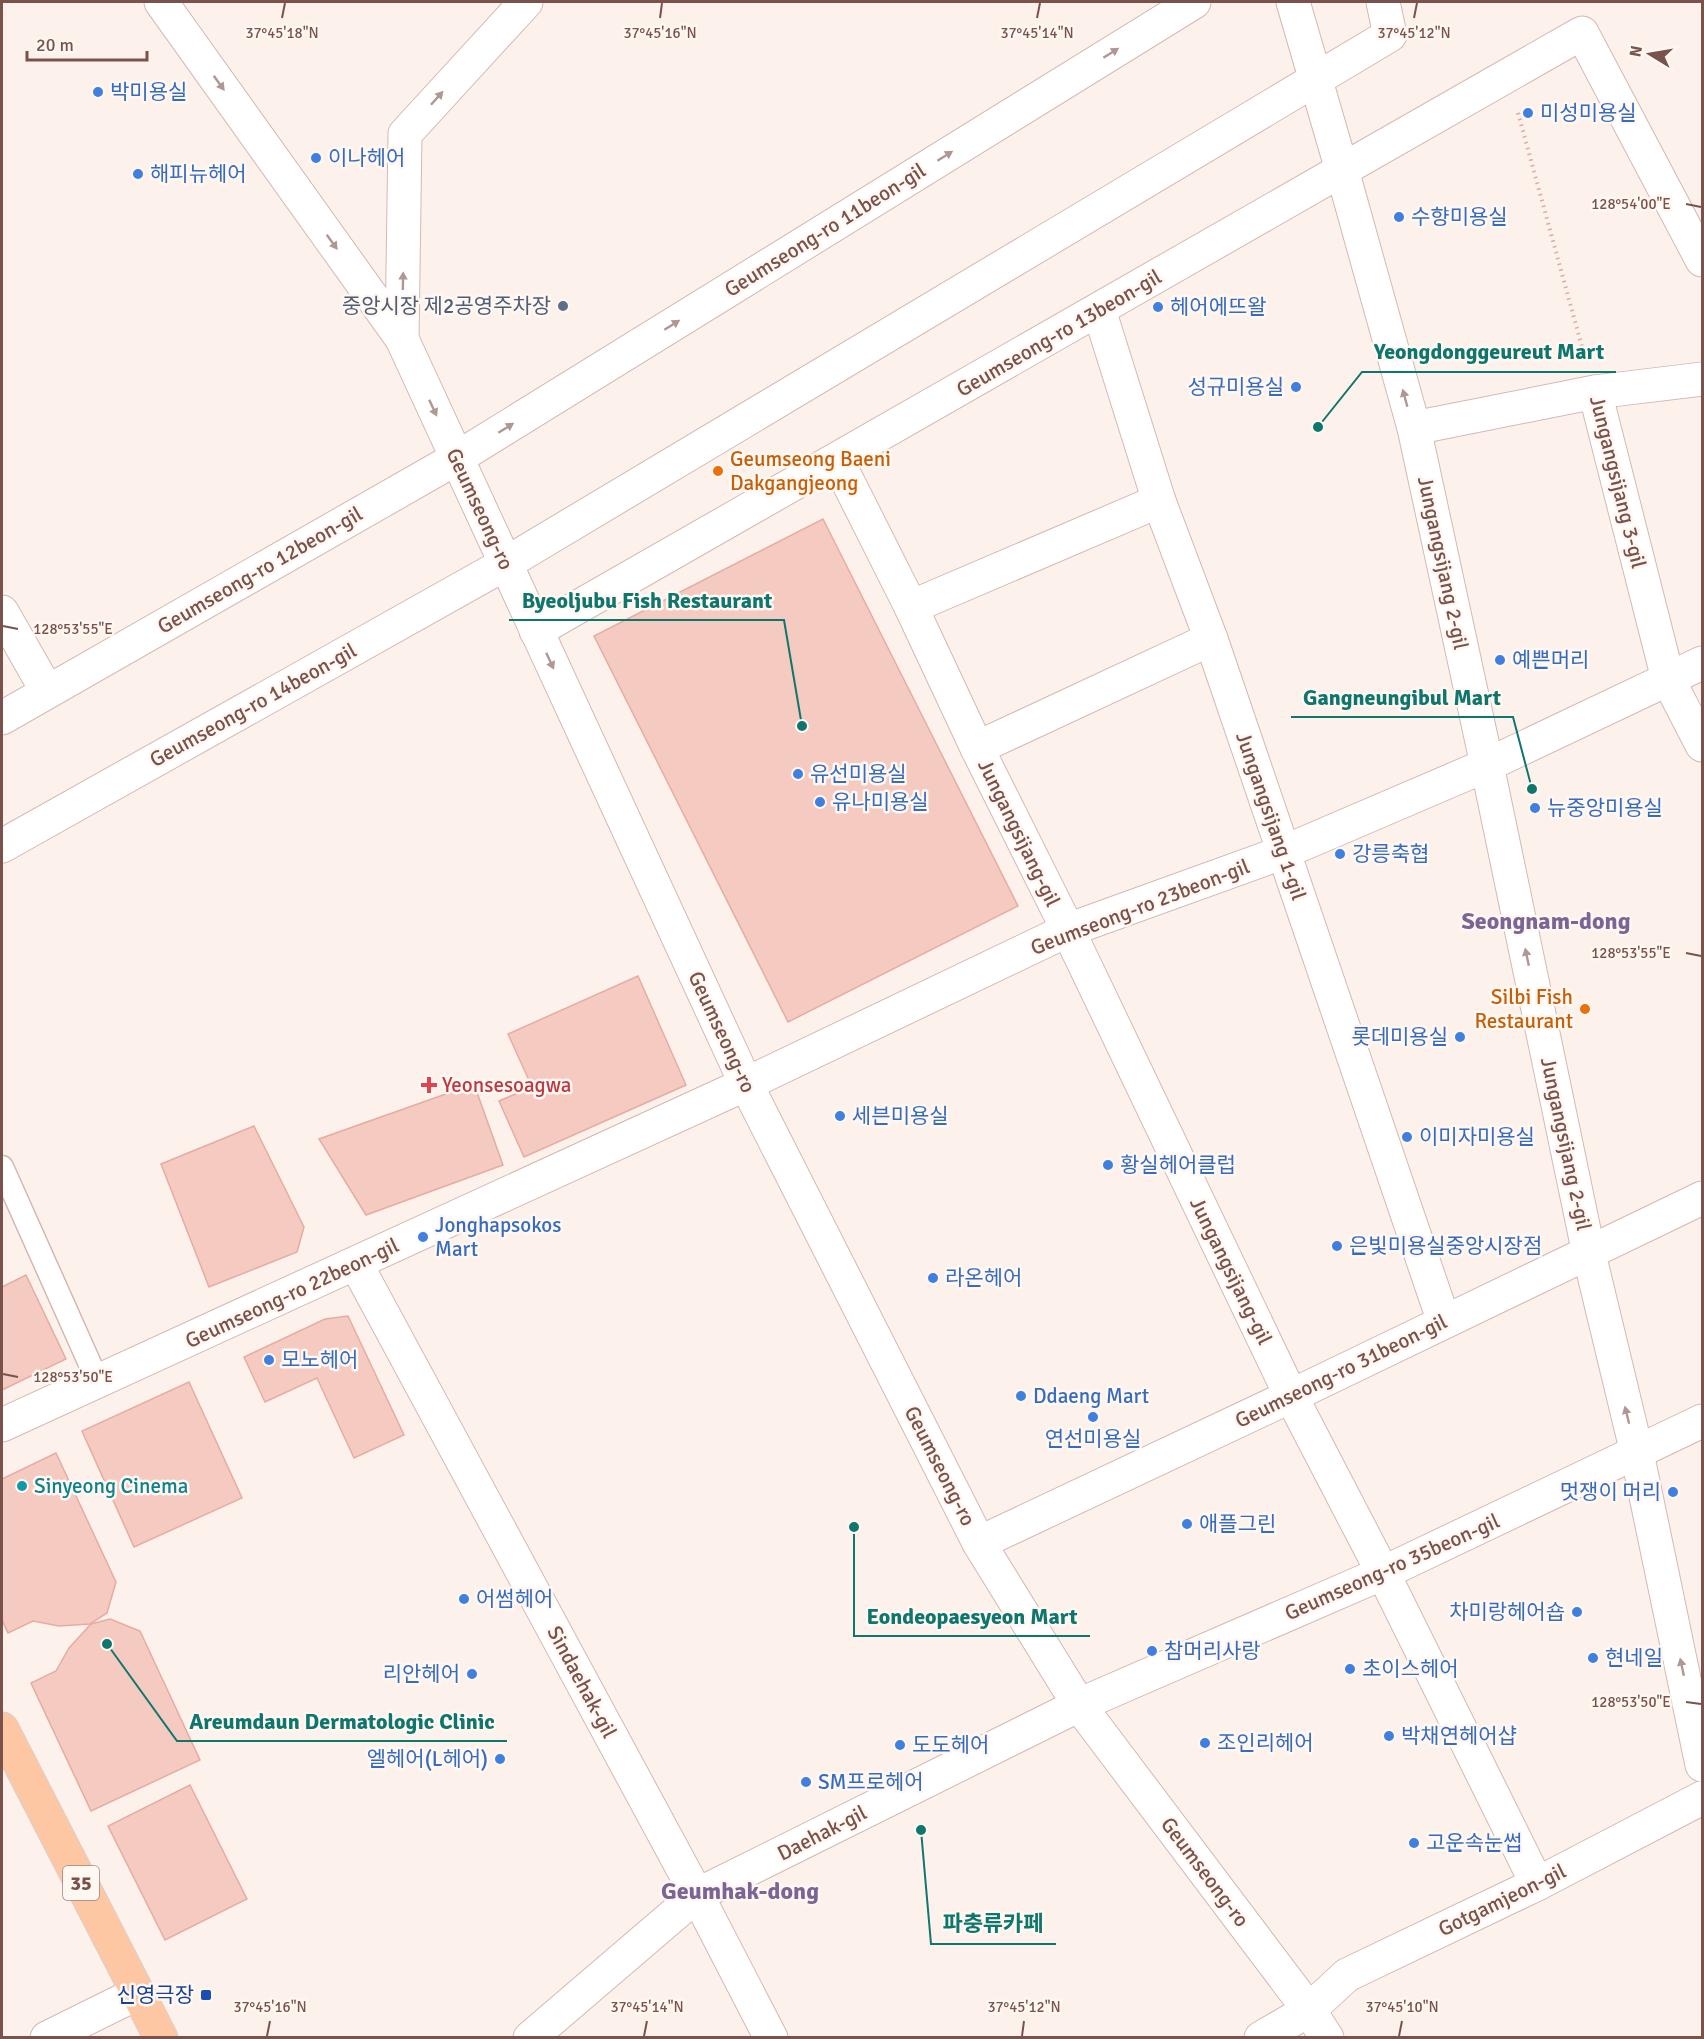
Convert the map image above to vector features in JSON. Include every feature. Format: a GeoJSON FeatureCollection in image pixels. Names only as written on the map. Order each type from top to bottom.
{"type":"FeatureCollection","features":[{"type":"Feature","properties":{"kind":"main road","name":"35"},"geometry":{"type":"LineString","coordinates":[[2,1730],[161,2037]]}},
{"type":"Feature","properties":{"kind":"street","name":"Geumseong-ro"},"geometry":{"type":"LineString","coordinates":[[160,2],[402,339],[746,1084],[979,1543],[1078,1705],[1309,2010],[1327,2037]]}},
{"type":"Feature","properties":{"kind":"street"},"geometry":{"type":"LineString","coordinates":[[402,339],[405,134],[526,2]]}},
{"type":"Feature","properties":{"kind":"street","name":"Geumseong-ro 11beon-gil"},"geometry":{"type":"LineString","coordinates":[[457,458],[1194,2]]}},
{"type":"Feature","properties":{"kind":"street","name":"Jungangsijang 2-gil"},"geometry":{"type":"LineString","coordinates":[[1293,2],[1414,428],[1589,1254],[1637,1453],[1702,1765]]}},
{"type":"Feature","properties":{"kind":"street","name":"Geumseong-ro 14beon-gil"},"geometry":{"type":"LineString","coordinates":[[2,846],[506,564],[1390,35],[1383,2]]}},
{"type":"Feature","properties":{"kind":"street","name":"Geumseong-ro 13beon-gil"},"geometry":{"type":"LineString","coordinates":[[536,631],[1582,33],[1702,260]]}},
{"type":"Feature","properties":{"kind":"street","name":"Jungangsijang 1-gil"},"geometry":{"type":"LineString","coordinates":[[1099,310],[1159,501],[1211,639],[1444,1322]]}},
{"type":"Feature","properties":{"kind":"street"},"geometry":{"type":"LineString","coordinates":[[1414,428],[1595,392],[1702,379]]}},
{"type":"Feature","properties":{"kind":"street","name":"Jungangsijang 3-gil"},"geometry":{"type":"LineString","coordinates":[[1595,392],[1668,679],[1702,745]]}},
{"type":"Feature","properties":{"kind":"street","name":"Geumseong-ro 12beon-gil"},"geometry":{"type":"LineString","coordinates":[[2,718],[457,458]]}},
{"type":"Feature","properties":{"kind":"street","name":"Jungangsijang-gil"},"geometry":{"type":"LineString","coordinates":[[837,460],[911,606],[977,748],[1068,930],[1291,1396],[1383,1573],[1537,1884]]}},
{"type":"Feature","properties":{"kind":"street"},"geometry":{"type":"LineString","coordinates":[[911,606],[1159,501]]}},
{"type":"Feature","properties":{"kind":"street"},"geometry":{"type":"LineString","coordinates":[[2,612],[47,691]]}},
{"type":"Feature","properties":{"kind":"street"},"geometry":{"type":"LineString","coordinates":[[977,748],[1211,639]]}},
{"type":"Feature","properties":{"kind":"street","name":"Geumseong-ro 23beon-gil"},"geometry":{"type":"LineString","coordinates":[[746,1084],[1068,930],[1284,852],[1487,765],[1702,663]]}},
{"type":"Feature","properties":{"kind":"street","name":"Geumseong-ro 22beon-gil"},"geometry":{"type":"LineString","coordinates":[[2,1425],[746,1084]]}},
{"type":"Feature","properties":{"kind":"street","name":"Geumseong-ro 31beon-gil"},"geometry":{"type":"LineString","coordinates":[[979,1543],[1589,1254],[1702,1197]]}},
{"type":"Feature","properties":{"kind":"street","name":"Sindaehak-gil"},"geometry":{"type":"LineString","coordinates":[[356,1264],[697,1895],[771,2037]]}},
{"type":"Feature","properties":{"kind":"street","name":"Geumseong-ro 35beon-gil"},"geometry":{"type":"LineString","coordinates":[[1078,1705],[1383,1573],[1702,1421]]}},
{"type":"Feature","properties":{"kind":"street","name":"Daehak-gil"},"geometry":{"type":"LineString","coordinates":[[530,2037],[697,1895],[1078,1705]]}},
{"type":"Feature","properties":{"kind":"street","name":"Gotgamjeon-gil"},"geometry":{"type":"LineString","coordinates":[[1261,2037],[1309,2010],[1347,1975],[1537,1884],[1702,1798]]}},
{"type":"Feature","properties":{"kind":"street"},"geometry":{"type":"LineString","coordinates":[[47,2037],[138,1993]]}},
{"type":"Feature","properties":{"kind":"lane"},"geometry":{"type":"LineString","coordinates":[[2,1167],[98,1382]]}},
{"type":"Feature","properties":{"kind":"path","name":"Jungangsijang 3-gil"},"geometry":{"type":"LineString","coordinates":[[1508,75],[1595,392]]}},
{"type":"Feature","properties":{"kind":"building"},"geometry":{"type":"Polygon","coordinates":[[[823,519],[1018,906],[788,1022],[594,636],[823,519]]]}},
{"type":"Feature","properties":{"kind":"building"},"geometry":{"type":"Polygon","coordinates":[[[638,976],[686,1085],[524,1157],[499,1101],[532,1087],[508,1034],[638,976]]]}},
{"type":"Feature","properties":{"kind":"building"},"geometry":{"type":"Polygon","coordinates":[[[474,1084],[503,1165],[366,1215],[319,1139],[474,1084]]]}},
{"type":"Feature","properties":{"kind":"building"},"geometry":{"type":"Polygon","coordinates":[[[254,1126],[304,1227],[297,1252],[209,1287],[161,1164],[254,1126]]]}},
{"type":"Feature","properties":{"kind":"building"},"geometry":{"type":"Polygon","coordinates":[[[26,1275],[66,1359],[2,1390],[2,1287],[26,1275]]]}},
{"type":"Feature","properties":{"kind":"building"},"geometry":{"type":"Polygon","coordinates":[[[348,1316],[404,1435],[354,1458],[317,1378],[265,1402],[244,1357],[325,1319],[348,1316]]]}},
{"type":"Feature","properties":{"kind":"building"},"geometry":{"type":"Polygon","coordinates":[[[189,1382],[242,1498],[134,1547],[82,1431],[189,1382]]]}},
{"type":"Feature","properties":{"kind":"building"},"geometry":{"type":"Polygon","coordinates":[[[56,1453],[116,1582],[107,1613],[90,1624],[59,1626],[33,1621],[8,1633],[2,1620],[2,1479],[56,1453]]]}},
{"type":"Feature","properties":{"kind":"building"},"geometry":{"type":"Polygon","coordinates":[[[110,1619],[140,1631],[200,1760],[91,1811],[31,1683],[56,1671],[69,1648],[91,1624],[110,1619]]]}},
{"type":"Feature","properties":{"kind":"building"},"geometry":{"type":"Polygon","coordinates":[[[190,1785],[247,1899],[165,1940],[108,1826],[190,1785]]]}},
{"type":"Feature","properties":{"kind":"place","name":"박미용실"},"geometry":{"type":"Point","coordinates":[98,92]}},
{"type":"Feature","properties":{"kind":"place","name":"미성미용실"},"geometry":{"type":"Point","coordinates":[1528,113]}},
{"type":"Feature","properties":{"kind":"place","name":"이나헤어"},"geometry":{"type":"Point","coordinates":[316,158]}},
{"type":"Feature","properties":{"kind":"place","name":"해피뉴헤어"},"geometry":{"type":"Point","coordinates":[138,174]}},
{"type":"Feature","properties":{"kind":"place","name":"수향미용실"},"geometry":{"type":"Point","coordinates":[1399,217]}},
{"type":"Feature","properties":{"kind":"place","name":"중앙시장 제2공영주차장"},"geometry":{"type":"Point","coordinates":[563,306]}},
{"type":"Feature","properties":{"kind":"place","name":"헤어에뜨왈"},"geometry":{"type":"Point","coordinates":[1158,307]}},
{"type":"Feature","properties":{"kind":"place","name":"성규미용실"},"geometry":{"type":"Point","coordinates":[1296,387]}},
{"type":"Feature","properties":{"kind":"place","name":"Yeongdonggeureut Mart"},"geometry":{"type":"Point","coordinates":[1318,427]}},
{"type":"Feature","properties":{"kind":"place","name":"Geumseong Baeni Dakgangjeong"},"geometry":{"type":"Point","coordinates":[718,471]}},
{"type":"Feature","properties":{"kind":"place","name":"예쁜머리"},"geometry":{"type":"Point","coordinates":[1500,660]}},
{"type":"Feature","properties":{"kind":"place","name":"Byeoljubu Fish Restaurant"},"geometry":{"type":"Point","coordinates":[802,726]}},
{"type":"Feature","properties":{"kind":"place","name":"유선미용실"},"geometry":{"type":"Point","coordinates":[798,774]}},
{"type":"Feature","properties":{"kind":"place","name":"Gangneungibul Mart"},"geometry":{"type":"Point","coordinates":[1532,789]}},
{"type":"Feature","properties":{"kind":"place","name":"유나미용실"},"geometry":{"type":"Point","coordinates":[820,802]}},
{"type":"Feature","properties":{"kind":"place","name":"뉴중앙미용실"},"geometry":{"type":"Point","coordinates":[1535,808]}},
{"type":"Feature","properties":{"kind":"place","name":"강릉축협"},"geometry":{"type":"Point","coordinates":[1340,854]}},
{"type":"Feature","properties":{"kind":"place","name":"Silbi Fish Restaurant"},"geometry":{"type":"Point","coordinates":[1585,1009]}},
{"type":"Feature","properties":{"kind":"place","name":"롯데미용실"},"geometry":{"type":"Point","coordinates":[1460,1037]}},
{"type":"Feature","properties":{"kind":"place","name":"Yeonsesoagwa"},"geometry":{"type":"Point","coordinates":[429,1085]}},
{"type":"Feature","properties":{"kind":"place","name":"세븐미용실"},"geometry":{"type":"Point","coordinates":[840,1116]}},
{"type":"Feature","properties":{"kind":"place","name":"이미자미용실"},"geometry":{"type":"Point","coordinates":[1407,1137]}},
{"type":"Feature","properties":{"kind":"place","name":"황실헤어클럽"},"geometry":{"type":"Point","coordinates":[1108,1165]}},
{"type":"Feature","properties":{"kind":"place","name":"Jonghapsokos Mart"},"geometry":{"type":"Point","coordinates":[423,1237]}},
{"type":"Feature","properties":{"kind":"place","name":"은빛미용실중앙시장점"},"geometry":{"type":"Point","coordinates":[1337,1246]}},
{"type":"Feature","properties":{"kind":"place","name":"라온헤어"},"geometry":{"type":"Point","coordinates":[933,1278]}},
{"type":"Feature","properties":{"kind":"place","name":"모노헤어"},"geometry":{"type":"Point","coordinates":[269,1360]}},
{"type":"Feature","properties":{"kind":"place","name":"Ddaeng Mart"},"geometry":{"type":"Point","coordinates":[1021,1396]}},
{"type":"Feature","properties":{"kind":"place","name":"연선미용실"},"geometry":{"type":"Point","coordinates":[1093,1417]}},
{"type":"Feature","properties":{"kind":"place","name":"Sinyeong Cinema"},"geometry":{"type":"Point","coordinates":[22,1486]}},
{"type":"Feature","properties":{"kind":"place","name":"멋쟁이 머리"},"geometry":{"type":"Point","coordinates":[1673,1492]}},
{"type":"Feature","properties":{"kind":"place","name":"애플그린"},"geometry":{"type":"Point","coordinates":[1187,1524]}},
{"type":"Feature","properties":{"kind":"place","name":"Eondeopaesyeon Mart"},"geometry":{"type":"Point","coordinates":[854,1527]}},
{"type":"Feature","properties":{"kind":"place","name":"어썸헤어"},"geometry":{"type":"Point","coordinates":[464,1599]}},
{"type":"Feature","properties":{"kind":"place","name":"차미랑헤어숍"},"geometry":{"type":"Point","coordinates":[1577,1612]}},
{"type":"Feature","properties":{"kind":"place","name":"Areumdaun Dermatologic Clinic"},"geometry":{"type":"Point","coordinates":[107,1644]}},
{"type":"Feature","properties":{"kind":"place","name":"참머리사랑"},"geometry":{"type":"Point","coordinates":[1152,1651]}},
{"type":"Feature","properties":{"kind":"place","name":"현네일"},"geometry":{"type":"Point","coordinates":[1593,1658]}},
{"type":"Feature","properties":{"kind":"place","name":"초이스헤어"},"geometry":{"type":"Point","coordinates":[1350,1669]}},
{"type":"Feature","properties":{"kind":"place","name":"리안헤어"},"geometry":{"type":"Point","coordinates":[472,1674]}},
{"type":"Feature","properties":{"kind":"place","name":"박채연헤어샵"},"geometry":{"type":"Point","coordinates":[1389,1736]}},
{"type":"Feature","properties":{"kind":"place","name":"조인리헤어"},"geometry":{"type":"Point","coordinates":[1205,1743]}},
{"type":"Feature","properties":{"kind":"place","name":"도도헤어"},"geometry":{"type":"Point","coordinates":[900,1745]}},
{"type":"Feature","properties":{"kind":"place","name":"엘헤어(L헤어)"},"geometry":{"type":"Point","coordinates":[500,1759]}},
{"type":"Feature","properties":{"kind":"place","name":"SM프로헤어"},"geometry":{"type":"Point","coordinates":[806,1782]}},
{"type":"Feature","properties":{"kind":"place","name":"파충류카페"},"geometry":{"type":"Point","coordinates":[921,1830]}},
{"type":"Feature","properties":{"kind":"place","name":"고운속눈썹"},"geometry":{"type":"Point","coordinates":[1414,1843]}},
{"type":"Feature","properties":{"kind":"place","name":"신영극장"},"geometry":{"type":"Point","coordinates":[206,1995]}},
{"type":"Feature","properties":{"kind":"district","name":"Seongnam-dong"},"geometry":{"type":"Point","coordinates":[1546,921]}},
{"type":"Feature","properties":{"kind":"district","name":"Geumhak-dong"},"geometry":{"type":"Point","coordinates":[740,1891]}}]}
